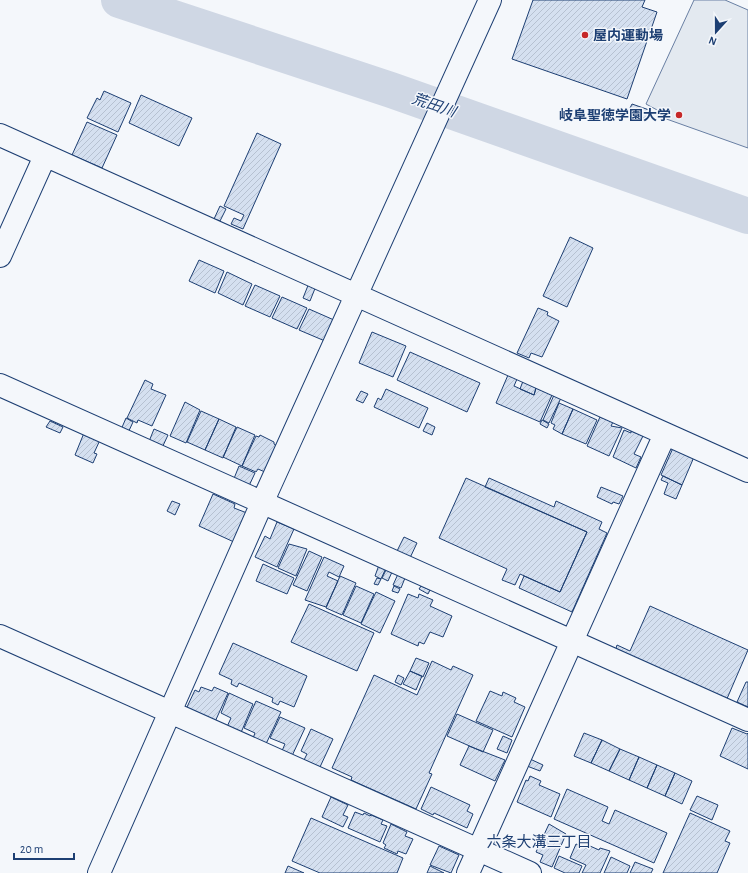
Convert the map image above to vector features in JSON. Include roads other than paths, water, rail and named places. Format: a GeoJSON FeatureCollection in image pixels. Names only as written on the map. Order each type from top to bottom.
{"type":"FeatureCollection","features":[{"type":"Feature","properties":{"kind":"street"},"geometry":{"type":"LineString","coordinates":[[99,873],[262,503],[490,0]]}},
{"type":"Feature","properties":{"kind":"street"},"geometry":{"type":"LineString","coordinates":[[0,135],[748,471]]}},
{"type":"Feature","properties":{"kind":"street"},"geometry":{"type":"LineString","coordinates":[[0,256],[45,156]]}},
{"type":"Feature","properties":{"kind":"street"},"geometry":{"type":"LineString","coordinates":[[0,385],[748,720]]}},
{"type":"Feature","properties":{"kind":"street"},"geometry":{"type":"LineString","coordinates":[[468,873],[665,434]]}},
{"type":"Feature","properties":{"kind":"street"},"geometry":{"type":"LineString","coordinates":[[0,636],[530,873]]}},
{"type":"Feature","properties":{"kind":"waterway","name":"荒田川"},"geometry":{"type":"LineString","coordinates":[[119,0],[391,90],[748,216]]}},
{"type":"Feature","properties":{"kind":"place","name":"屋内運動場"},"geometry":{"type":"Point","coordinates":[585,35]}},
{"type":"Feature","properties":{"kind":"place","name":"岐阜聖徳学園大学"},"geometry":{"type":"Point","coordinates":[679,115]}},
{"type":"Feature","properties":{"kind":"district","name":"六条大溝三丁目"},"geometry":{"type":"Point","coordinates":[539,842]}}]}
